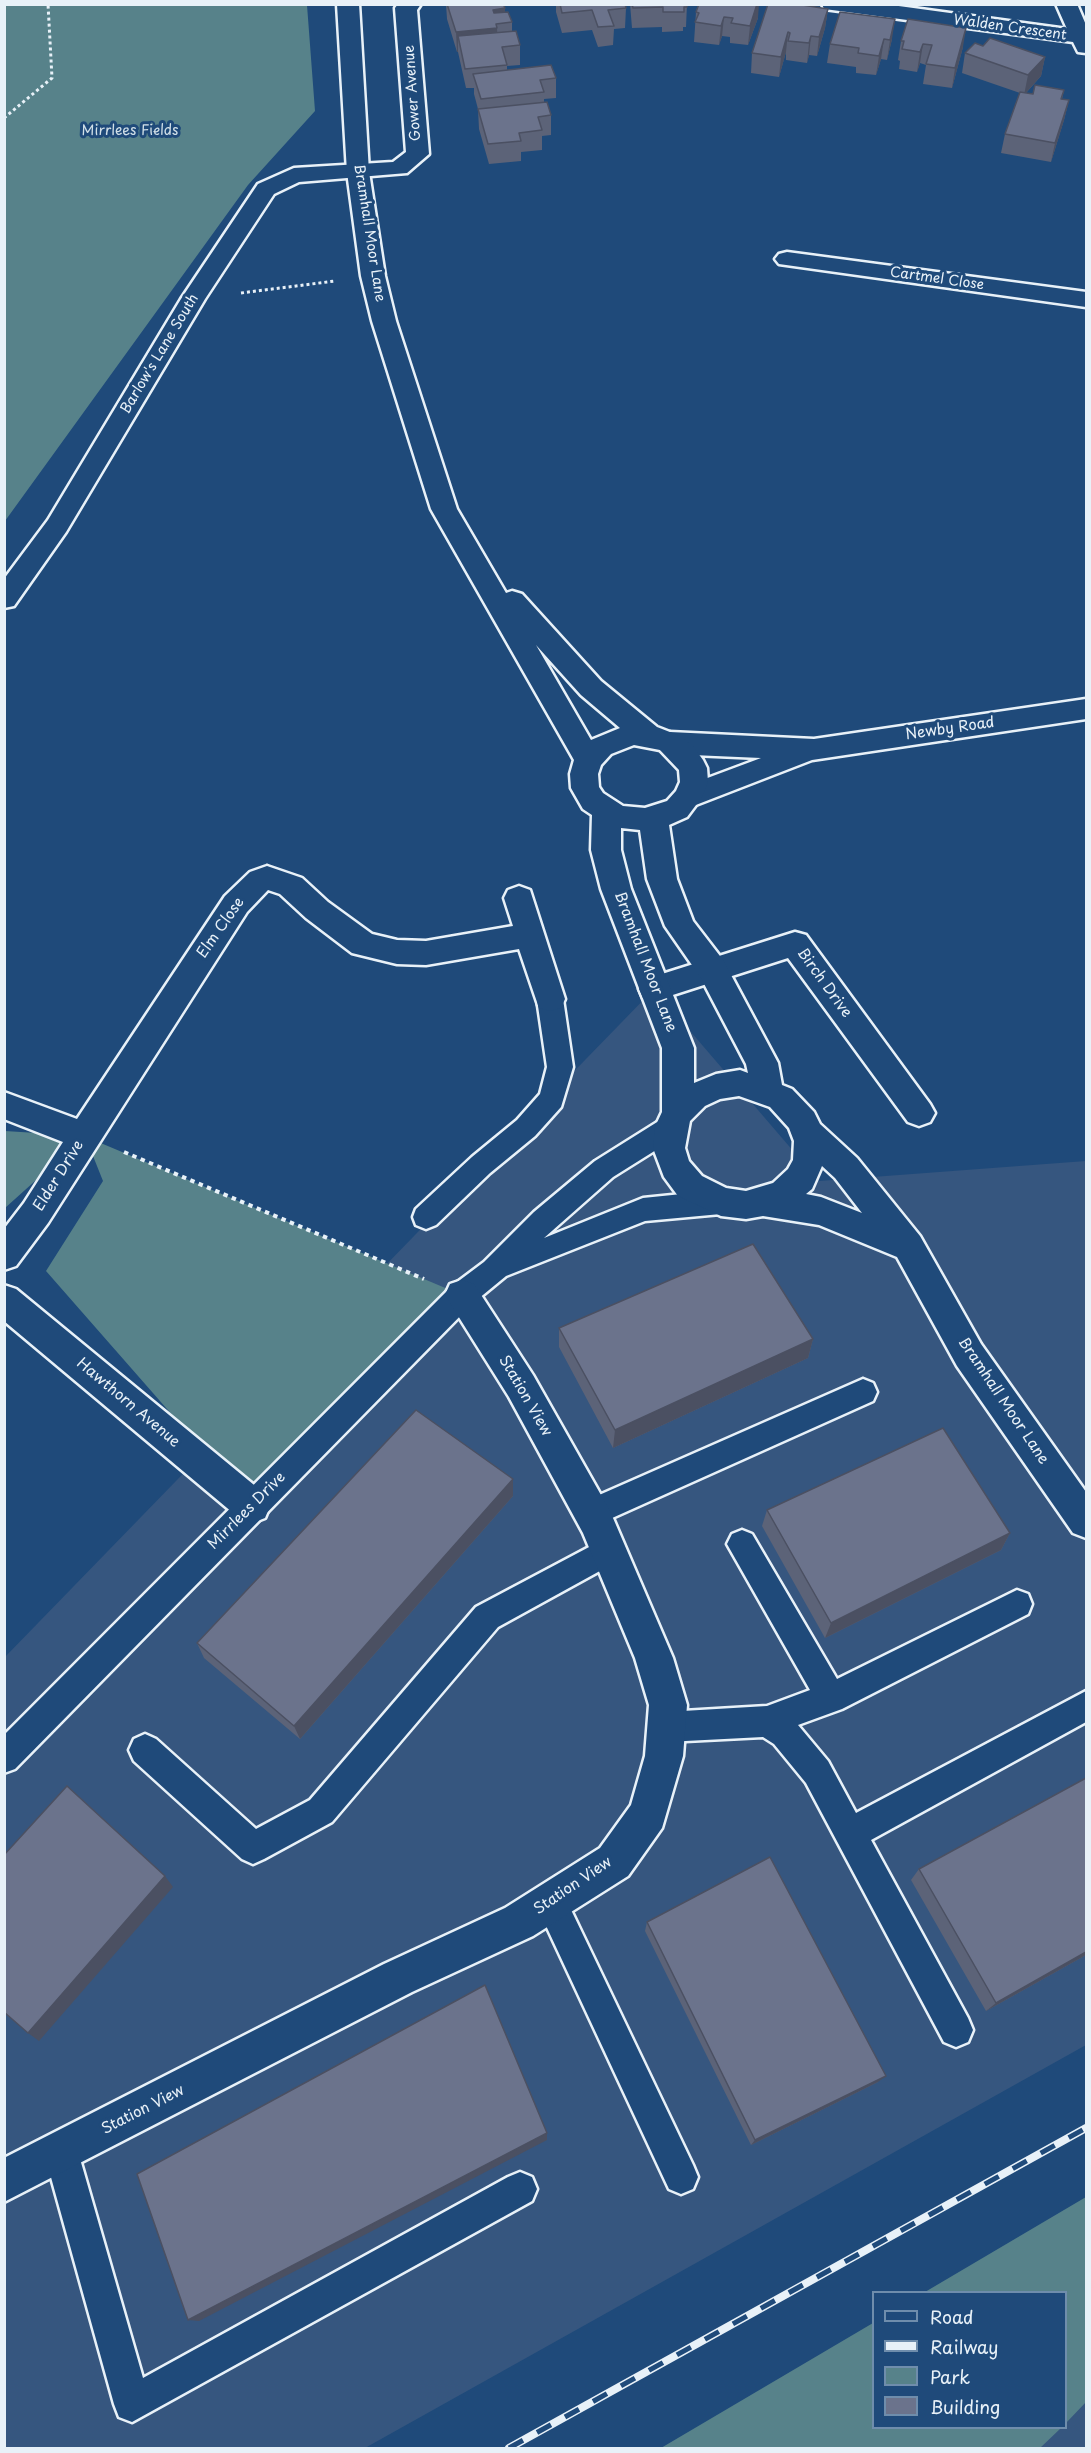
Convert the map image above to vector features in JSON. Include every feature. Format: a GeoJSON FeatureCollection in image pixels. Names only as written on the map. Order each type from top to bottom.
{"type":"FeatureCollection","features":[{"type":"Feature","properties":{"kind":"street","name":"Bramhall Moor Lane"},"geometry":{"type":"LineString","coordinates":[[348,4],[358,172],[373,276],[384,321],[444,509],[588,760]]}},
{"type":"Feature","properties":{"kind":"street","name":"Gower Avenue"},"geometry":{"type":"LineString","coordinates":[[358,172],[399,168],[418,154],[406,8],[411,4]]}},
{"type":"Feature","properties":{"kind":"street","name":"Walden Crescent"},"geometry":{"type":"LineString","coordinates":[[832,4],[1084,42]]}},
{"type":"Feature","properties":{"kind":"street"},"geometry":{"type":"LineString","coordinates":[[1066,4],[1084,42]]}},
{"type":"Feature","properties":{"kind":"street","name":"Barlow's Lane South"},"geometry":{"type":"LineString","coordinates":[[4,599],[57,526],[193,299],[266,189],[294,175],[358,172]]}},
{"type":"Feature","properties":{"kind":"street","name":"Cartmel Close"},"geometry":{"type":"LineString","coordinates":[[787,259],[1086,300]]}},
{"type":"Feature","properties":{"kind":"street","name":"Bramhall Moor Lane"},"geometry":{"type":"LineString","coordinates":[[469,552],[591,688],[659,740]]}},
{"type":"Feature","properties":{"kind":"street","name":"Newby Road"},"geometry":{"type":"LineString","coordinates":[[688,797],[814,750],[1086,709]]}},
{"type":"Feature","properties":{"kind":"street"},"geometry":{"type":"LineString","coordinates":[[634,735],[659,740],[683,754],[693,768],[694,782],[688,797],[678,808],[653,818],[618,816],[593,801],[585,788],[584,774],[588,760],[601,747],[617,739],[634,735]]}},
{"type":"Feature","properties":{"kind":"street","name":"Newby Road"},"geometry":{"type":"LineString","coordinates":[[659,740],[814,750]]}},
{"type":"Feature","properties":{"kind":"street","name":"Bramhall Moor Lane"},"geometry":{"type":"LineString","coordinates":[[608,812],[606,850],[616,889],[678,1048],[674,1120],[669,1148],[675,1167],[690,1185],[721,1202],[746,1205],[763,1202],[785,1193],[800,1179],[809,1160],[809,1134]]}},
{"type":"Feature","properties":{"kind":"street"},"geometry":{"type":"LineString","coordinates":[[653,818],[662,879],[680,926],[712,969],[762,1063],[767,1092]]}},
{"type":"Feature","properties":{"kind":"street","name":"Elm Close"},"geometry":{"type":"LineString","coordinates":[[84,1136],[236,904],[260,880],[267,878],[291,886],[317,910],[363,944],[397,952],[426,952],[530,935]]}},
{"type":"Feature","properties":{"kind":"street"},"geometry":{"type":"LineString","coordinates":[[519,898],[550,999]]}},
{"type":"Feature","properties":{"kind":"street","name":"Birch Drive"},"geometry":{"type":"LineString","coordinates":[[654,989],[795,944],[919,1113]]}},
{"type":"Feature","properties":{"kind":"street","name":"Bramhall Moor Lane"},"geometry":{"type":"LineString","coordinates":[[674,1120],[694,1097],[716,1087],[740,1083],[781,1098],[803,1121],[809,1134],[846,1168],[908,1246],[969,1354],[1086,1521]]}},
{"type":"Feature","properties":{"kind":"street","name":"Elder Drive"},"geometry":{"type":"LineString","coordinates":[[4,1105],[84,1136],[36,1213],[4,1256]]}},
{"type":"Feature","properties":{"kind":"street","name":"Bramhall Moor Lane"},"geometry":{"type":"LineString","coordinates":[[763,1202],[821,1211],[908,1246]]}},
{"type":"Feature","properties":{"kind":"street","name":"Station View"},"geometry":{"type":"LineString","coordinates":[[4,2181],[398,1978],[519,1922],[614,1862],[648,1815],[664,1756],[668,1706],[654,1658],[591,1513],[521,1386],[462,1295]]}},
{"type":"Feature","properties":{"kind":"street","name":"Hawthorn Avenue"},"geometry":{"type":"LineString","coordinates":[[4,1300],[252,1506]]}},
{"type":"Feature","properties":{"kind":"lane"},"geometry":{"type":"LineString","coordinates":[[426,1218],[481,1164],[526,1128],[552,1099],[560,1067],[550,999]]}},
{"type":"Feature","properties":{"kind":"lane","name":"Mirrlees Drive"},"geometry":{"type":"LineString","coordinates":[[4,1758],[462,1295],[494,1270],[544,1220],[603,1169],[674,1120]]}},
{"type":"Feature","properties":{"kind":"lane","name":"Mirrlees Drive"},"geometry":{"type":"LineString","coordinates":[[494,1270],[643,1210],[721,1202]]}},
{"type":"Feature","properties":{"kind":"lane"},"geometry":{"type":"LineString","coordinates":[[591,1513],[863,1392]]}},
{"type":"Feature","properties":{"kind":"lane"},"geometry":{"type":"LineString","coordinates":[[742,1544],[831,1698]]}},
{"type":"Feature","properties":{"kind":"lane"},"geometry":{"type":"LineString","coordinates":[[145,1750],[253,1848],[321,1811],[487,1617],[608,1551]]}},
{"type":"Feature","properties":{"kind":"lane"},"geometry":{"type":"LineString","coordinates":[[666,1727],[767,1721],[831,1698],[1017,1604]]}},
{"type":"Feature","properties":{"kind":"lane"},"geometry":{"type":"LineString","coordinates":[[849,1834],[1086,1706]]}},
{"type":"Feature","properties":{"kind":"lane"},"geometry":{"type":"LineString","coordinates":[[767,1721],[785,1733],[817,1772],[956,2030]]}},
{"type":"Feature","properties":{"kind":"lane"},"geometry":{"type":"LineString","coordinates":[[551,1902],[681,2177]]}},
{"type":"Feature","properties":{"kind":"lane"},"geometry":{"type":"LineString","coordinates":[[61,2152],[132,2404],[520,2189]]}},
{"type":"Feature","properties":{"kind":"path"},"geometry":{"type":"LineString","coordinates":[[4,118],[52,78],[48,4]]}},
{"type":"Feature","properties":{"kind":"path"},"geometry":{"type":"LineString","coordinates":[[193,299],[373,276]]}},
{"type":"Feature","properties":{"kind":"path"},"geometry":{"type":"LineString","coordinates":[[84,1136],[462,1295]]}},
{"type":"Feature","properties":{"kind":"shaded area"},"geometry":{"type":"Polygon","coordinates":[[[654,989],[819,1181],[1086,1161],[1086,2045],[365,2448],[5,2448],[4,1658],[654,989]]]}},
{"type":"Feature","properties":{"kind":"shaded area"},"geometry":{"type":"Polygon","coordinates":[[[1086,2398],[1086,2448],[1004,2448],[1036,2429],[1067,2429],[1067,2410],[1086,2398]]]}},
{"type":"Feature","properties":{"kind":"green space","name":"Mirrlees Fields"},"geometry":{"type":"Polygon","coordinates":[[[4,5],[307,5],[315,111],[248,185],[5,521],[4,5]]]}},
{"type":"Feature","properties":{"kind":"green space"},"geometry":{"type":"Polygon","coordinates":[[[5,1131],[84,1136],[85,1136],[5,1208],[5,1131]]]}},
{"type":"Feature","properties":{"kind":"green space"},"geometry":{"type":"Polygon","coordinates":[[[85,1137],[462,1295],[252,1506],[46,1271],[103,1181],[85,1137]]]}},
{"type":"Feature","properties":{"kind":"green space"},"geometry":{"type":"Polygon","coordinates":[[[1086,2197],[1086,2402],[1067,2422],[1067,2291],[927,2291],[1086,2197]]]}},
{"type":"Feature","properties":{"kind":"green space"},"geometry":{"type":"Polygon","coordinates":[[[872,2324],[872,2429],[1060,2429],[1040,2448],[661,2448],[872,2324]]]}},
{"type":"Feature","properties":{"kind":"building"},"geometry":{"type":"Polygon","coordinates":[[[447,4],[503,4],[505,8],[493,10],[494,13],[508,12],[512,22],[496,24],[497,28],[456,32],[447,4]]]}},
{"type":"Feature","properties":{"kind":"building"},"geometry":{"type":"Polygon","coordinates":[[[560,4],[625,4],[626,8],[608,10],[614,26],[598,27],[592,10],[562,13],[560,4]]]}},
{"type":"Feature","properties":{"kind":"building"},"geometry":{"type":"Polygon","coordinates":[[[632,4],[687,4],[687,7],[684,7],[684,12],[663,12],[663,7],[633,8],[632,4]]]}},
{"type":"Feature","properties":{"kind":"building"},"geometry":{"type":"Polygon","coordinates":[[[699,4],[757,4],[750,26],[731,23],[733,18],[724,17],[721,26],[695,22],[699,13],[696,12],[699,4]]]}},
{"type":"Feature","properties":{"kind":"building"},"geometry":{"type":"Polygon","coordinates":[[[768,4],[796,4],[828,9],[819,37],[811,36],[809,43],[788,41],[790,33],[788,32],[781,57],[752,53],[768,4]]]}},
{"type":"Feature","properties":{"kind":"building"},"geometry":{"type":"Polygon","coordinates":[[[840,12],[895,19],[890,40],[884,39],[879,56],[858,53],[859,48],[830,44],[840,12]]]}},
{"type":"Feature","properties":{"kind":"building"},"geometry":{"type":"Polygon","coordinates":[[[908,19],[966,28],[955,68],[926,64],[932,45],[923,44],[920,52],[902,49],[904,41],[901,41],[908,19]]]}},
{"type":"Feature","properties":{"kind":"building"},"geometry":{"type":"Polygon","coordinates":[[[516,31],[520,45],[502,47],[507,65],[465,69],[458,36],[516,31]]]}},
{"type":"Feature","properties":{"kind":"building"},"geometry":{"type":"Polygon","coordinates":[[[990,38],[1045,57],[1028,75],[965,53],[975,43],[983,46],[990,38]]]}},
{"type":"Feature","properties":{"kind":"building"},"geometry":{"type":"Polygon","coordinates":[[[551,65],[556,78],[540,80],[544,92],[481,99],[473,74],[551,65]]]}},
{"type":"Feature","properties":{"kind":"building"},"geometry":{"type":"Polygon","coordinates":[[[1035,85],[1064,90],[1061,99],[1069,100],[1055,143],[1005,134],[1020,92],[1033,94],[1035,85]]]}},
{"type":"Feature","properties":{"kind":"building"},"geometry":{"type":"Polygon","coordinates":[[[547,102],[551,115],[538,117],[542,130],[519,133],[521,141],[488,144],[478,109],[547,102]]]}},
{"type":"Feature","properties":{"kind":"building"},"geometry":{"type":"Polygon","coordinates":[[[753,1244],[813,1339],[615,1430],[559,1328],[753,1244]]]}},
{"type":"Feature","properties":{"kind":"building"},"geometry":{"type":"Polygon","coordinates":[[[416,1410],[513,1479],[294,1726],[197,1643],[416,1410]]]}},
{"type":"Feature","properties":{"kind":"building"},"geometry":{"type":"Polygon","coordinates":[[[943,1428],[1010,1533],[831,1623],[767,1510],[943,1428]]]}},
{"type":"Feature","properties":{"kind":"building"},"geometry":{"type":"Polygon","coordinates":[[[1086,1778],[1086,1952],[996,2003],[919,1869],[1086,1778]]]}},
{"type":"Feature","properties":{"kind":"building"},"geometry":{"type":"Polygon","coordinates":[[[67,1786],[165,1876],[28,2033],[4,2012],[4,1855],[67,1786]]]}},
{"type":"Feature","properties":{"kind":"building"},"geometry":{"type":"Polygon","coordinates":[[[770,1857],[886,2076],[755,2140],[647,1922],[770,1857]]]}},
{"type":"Feature","properties":{"kind":"building"},"geometry":{"type":"Polygon","coordinates":[[[485,1985],[547,2133],[188,2320],[137,2174],[485,1985]]]}},
{"type":"Feature","properties":{"kind":"railway"},"geometry":{"type":"LineString","coordinates":[[509,2448],[1086,2128]]}}]}
